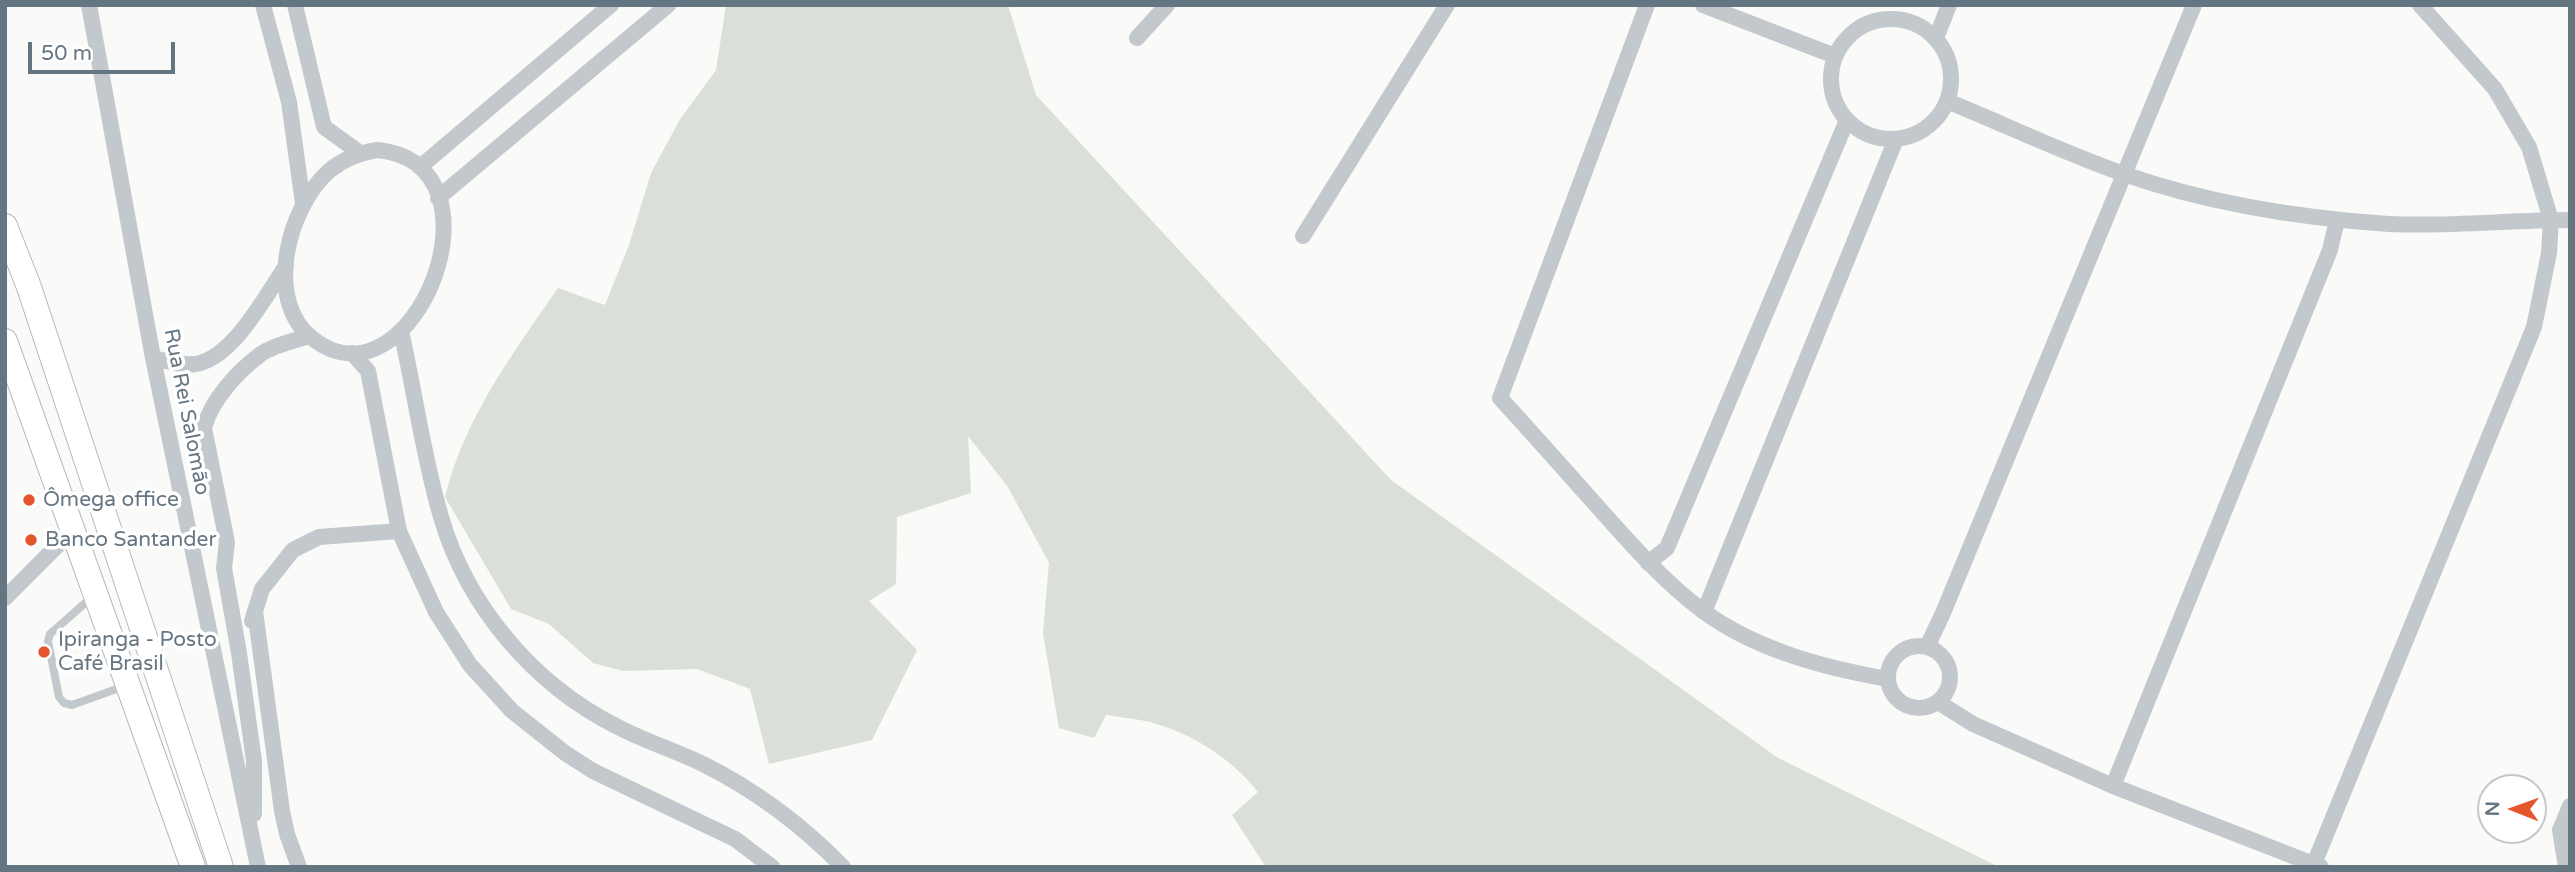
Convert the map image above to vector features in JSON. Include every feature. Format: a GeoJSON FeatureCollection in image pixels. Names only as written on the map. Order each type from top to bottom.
{"type":"FeatureCollection","features":[{"type":"Feature","properties":{"kind":"main road"},"geometry":{"type":"LineString","coordinates":[[5,226],[29,287],[221,867]]}},
{"type":"Feature","properties":{"kind":"main road"},"geometry":{"type":"LineString","coordinates":[[5,341],[192,867]]}},
{"type":"Feature","properties":{"kind":"street","name":"Rua Rei Salomão"},"geometry":{"type":"LineString","coordinates":[[89,5],[153,358],[256,860]]}},
{"type":"Feature","properties":{"kind":"street"},"geometry":{"type":"LineString","coordinates":[[263,5],[289,102],[303,204]]}},
{"type":"Feature","properties":{"kind":"street"},"geometry":{"type":"LineString","coordinates":[[295,5],[324,127],[360,153]]}},
{"type":"Feature","properties":{"kind":"street"},"geometry":{"type":"LineString","coordinates":[[420,167],[611,5]]}},
{"type":"Feature","properties":{"kind":"street"},"geometry":{"type":"LineString","coordinates":[[439,198],[668,5]]}},
{"type":"Feature","properties":{"kind":"street"},"geometry":{"type":"LineString","coordinates":[[1137,38],[1167,5]]}},
{"type":"Feature","properties":{"kind":"street"},"geometry":{"type":"LineString","coordinates":[[1303,236],[1447,5]]}},
{"type":"Feature","properties":{"kind":"street"},"geometry":{"type":"LineString","coordinates":[[1647,5],[1500,398],[1648,563],[1704,612],[1734,629],[1798,657],[1832,668],[1888,679]]}},
{"type":"Feature","properties":{"kind":"street"},"geometry":{"type":"LineString","coordinates":[[1703,5],[1835,56]]}},
{"type":"Feature","properties":{"kind":"street"},"geometry":{"type":"LineString","coordinates":[[1936,38],[1949,5]]}},
{"type":"Feature","properties":{"kind":"street"},"geometry":{"type":"LineString","coordinates":[[1927,648],[2194,5]]}},
{"type":"Feature","properties":{"kind":"street"},"geometry":{"type":"LineString","coordinates":[[1938,702],[1973,724],[2113,786],[2318,865],[2534,327],[2549,253],[2551,220],[2529,147],[2495,89],[2420,5]]}},
{"type":"Feature","properties":{"kind":"street"},"geometry":{"type":"LineString","coordinates":[[1890,12],[1914,22],[1936,38],[1949,61],[1951,74],[1947,101],[1941,113],[1921,131],[1896,139],[1869,135],[1847,120],[1839,109],[1831,83],[1835,56],[1850,34],[1890,12]]}},
{"type":"Feature","properties":{"kind":"street"},"geometry":{"type":"LineString","coordinates":[[1947,101],[2123,174],[2229,202],[2337,219],[2444,225],[2570,220]]}},
{"type":"Feature","properties":{"kind":"street"},"geometry":{"type":"LineString","coordinates":[[1648,563],[1667,548],[1847,120]]}},
{"type":"Feature","properties":{"kind":"street"},"geometry":{"type":"LineString","coordinates":[[1704,612],[1896,139]]}},
{"type":"Feature","properties":{"kind":"street"},"geometry":{"type":"LineString","coordinates":[[393,151],[420,167],[439,198],[443,237],[438,269],[426,299],[401,331],[385,343],[352,353],[329,348],[309,335],[298,322],[291,305],[286,266],[288,244],[303,204],[329,172],[360,153],[393,151]]}},
{"type":"Feature","properties":{"kind":"street"},"geometry":{"type":"LineString","coordinates":[[2113,786],[2330,250],[2337,219]]}},
{"type":"Feature","properties":{"kind":"street"},"geometry":{"type":"LineString","coordinates":[[153,358],[178,364],[206,361],[250,321],[286,266]]}},
{"type":"Feature","properties":{"kind":"street"},"geometry":{"type":"LineString","coordinates":[[401,331],[441,520],[466,578],[499,630],[540,674],[572,699],[614,726],[671,749],[737,783],[799,826],[843,867]]}},
{"type":"Feature","properties":{"kind":"street"},"geometry":{"type":"LineString","coordinates":[[256,860],[254,761],[224,568],[227,542],[204,428],[208,413],[221,394],[263,352],[309,335]]}},
{"type":"Feature","properties":{"kind":"street"},"geometry":{"type":"LineString","coordinates":[[352,353],[368,371],[399,531],[436,612],[452,639],[490,689],[512,711],[565,753],[593,771],[735,839],[772,867]]}},
{"type":"Feature","properties":{"kind":"street"},"geometry":{"type":"LineString","coordinates":[[239,653],[262,589],[293,550],[319,537],[399,531]]}},
{"type":"Feature","properties":{"kind":"street"},"geometry":{"type":"LineString","coordinates":[[5,598],[71,532]]}},
{"type":"Feature","properties":{"kind":"street"},"geometry":{"type":"LineString","coordinates":[[255,611],[282,811],[286,834],[299,867]]}},
{"type":"Feature","properties":{"kind":"street"},"geometry":{"type":"LineString","coordinates":[[1908,648],[1927,648],[1943,658],[1948,667],[1948,686],[1938,702],[1929,706],[1910,707],[1894,697],[1888,679],[1893,660],[1908,648]]}},
{"type":"Feature","properties":{"kind":"street"},"geometry":{"type":"LineString","coordinates":[[2566,867],[2560,830],[2570,807]]}},
{"type":"Feature","properties":{"kind":"lane"},"geometry":{"type":"LineString","coordinates":[[94,595],[50,634],[48,641],[59,697],[64,703],[72,705],[127,685]]}},
{"type":"Feature","properties":{"kind":"shaded area"},"geometry":{"type":"Polygon","coordinates":[[[726,5],[1008,5],[1036,95],[1391,480],[1778,758],[1999,867],[1266,867],[1232,815],[1258,792],[1238,770],[1214,751],[1174,730],[1133,719],[1106,715],[1094,738],[1059,728],[1043,633],[1049,563],[1008,487],[968,436],[971,493],[897,517],[896,584],[869,601],[917,650],[872,740],[769,764],[750,689],[697,669],[623,671],[593,663],[549,624],[511,609],[445,497],[454,468],[464,440],[491,388],[558,288],[605,305],[629,245],[651,173],[679,121],[716,70],[726,5]]]}},
{"type":"Feature","properties":{"kind":"place","name":"Ômega office"},"geometry":{"type":"Point","coordinates":[29,500]}},
{"type":"Feature","properties":{"kind":"place","name":"Banco Santander"},"geometry":{"type":"Point","coordinates":[31,540]}},
{"type":"Feature","properties":{"kind":"place","name":"Ipiranga - Posto Café Brasil"},"geometry":{"type":"Point","coordinates":[44,652]}}]}
